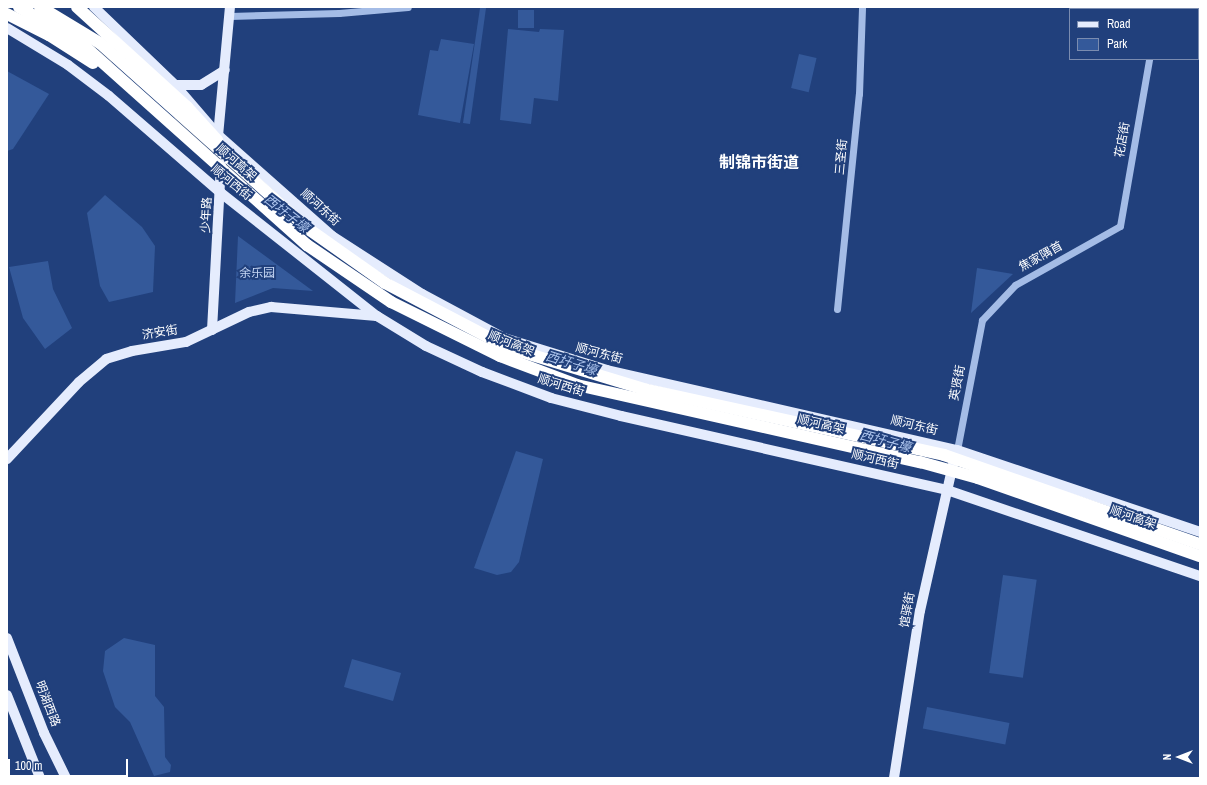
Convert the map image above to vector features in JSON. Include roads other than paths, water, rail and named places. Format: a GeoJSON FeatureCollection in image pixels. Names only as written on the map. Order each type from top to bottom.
{"type":"FeatureCollection","features":[{"type":"Feature","properties":{"kind":"highway","name":"顺河高架"},"geometry":{"type":"LineString","coordinates":[[19,7],[82,44],[307,245],[391,302],[500,356],[577,385],[964,474],[1200,556]]}},
{"type":"Feature","properties":{"kind":"highway","name":"顺河高架"},"geometry":{"type":"LineString","coordinates":[[40,7],[100,43],[307,228],[385,283],[509,348],[644,389],[944,455],[1200,544]]}},
{"type":"Feature","properties":{"kind":"highway"},"geometry":{"type":"LineString","coordinates":[[77,7],[205,124],[236,165]]}},
{"type":"Feature","properties":{"kind":"highway"},"geometry":{"type":"LineString","coordinates":[[7,14],[49,35],[92,62],[181,140],[225,173]]}},
{"type":"Feature","properties":{"kind":"main road","name":"顺河东街"},"geometry":{"type":"LineString","coordinates":[[94,7],[175,85],[218,135],[332,236],[422,294],[504,338],[607,370],[957,450],[1200,532]]}},
{"type":"Feature","properties":{"kind":"main road","name":"少年路"},"geometry":{"type":"LineString","coordinates":[[212,330],[221,193],[225,173],[218,135],[220,90],[225,70],[230,12]]}},
{"type":"Feature","properties":{"kind":"main road","name":"顺河西街"},"geometry":{"type":"LineString","coordinates":[[7,28],[68,65],[109,96],[221,193],[377,316],[433,349],[482,372],[551,398],[947,490],[1200,576]]}},
{"type":"Feature","properties":{"kind":"main road"},"geometry":{"type":"LineString","coordinates":[[175,85],[201,86],[225,70]]}},
{"type":"Feature","properties":{"kind":"main road","name":"济安街"},"geometry":{"type":"LineString","coordinates":[[7,459],[99,364],[124,353],[186,342],[249,312],[271,307],[377,316]]}},
{"type":"Feature","properties":{"kind":"main road","name":"馆驿街"},"geometry":{"type":"LineString","coordinates":[[894,778],[920,611],[957,450]]}},
{"type":"Feature","properties":{"kind":"main road","name":"明湖西路"},"geometry":{"type":"LineString","coordinates":[[7,638],[44,733],[66,778]]}},
{"type":"Feature","properties":{"kind":"main road"},"geometry":{"type":"LineString","coordinates":[[7,696],[40,778]]}},
{"type":"Feature","properties":{"kind":"street"},"geometry":{"type":"LineString","coordinates":[[230,12],[339,13],[408,7]]}},
{"type":"Feature","properties":{"kind":"street","name":"三圣街"},"geometry":{"type":"LineString","coordinates":[[837,309],[859,94],[862,7]]}},
{"type":"Feature","properties":{"kind":"street","name":"花店街"},"geometry":{"type":"LineString","coordinates":[[1120,226],[1148,60]]}},
{"type":"Feature","properties":{"kind":"street","name":"焦家隅首"},"geometry":{"type":"LineString","coordinates":[[982,320],[1014,285],[1120,226]]}},
{"type":"Feature","properties":{"kind":"street","name":"英贤街"},"geometry":{"type":"LineString","coordinates":[[957,450],[982,320]]}},
{"type":"Feature","properties":{"kind":"waterway","name":"西圩子壕"},"geometry":{"type":"LineString","coordinates":[[94,46],[110,61]]}},
{"type":"Feature","properties":{"kind":"waterway","name":"西圩子壕"},"geometry":{"type":"LineString","coordinates":[[175,119],[249,184]]}},
{"type":"Feature","properties":{"kind":"district","name":"制锦市街道"},"geometry":{"type":"Point","coordinates":[759,162]}},
{"type":"Feature","properties":{"kind":"park label","name":"余乐园"},"geometry":{"type":"Point","coordinates":[257,274]}}]}
